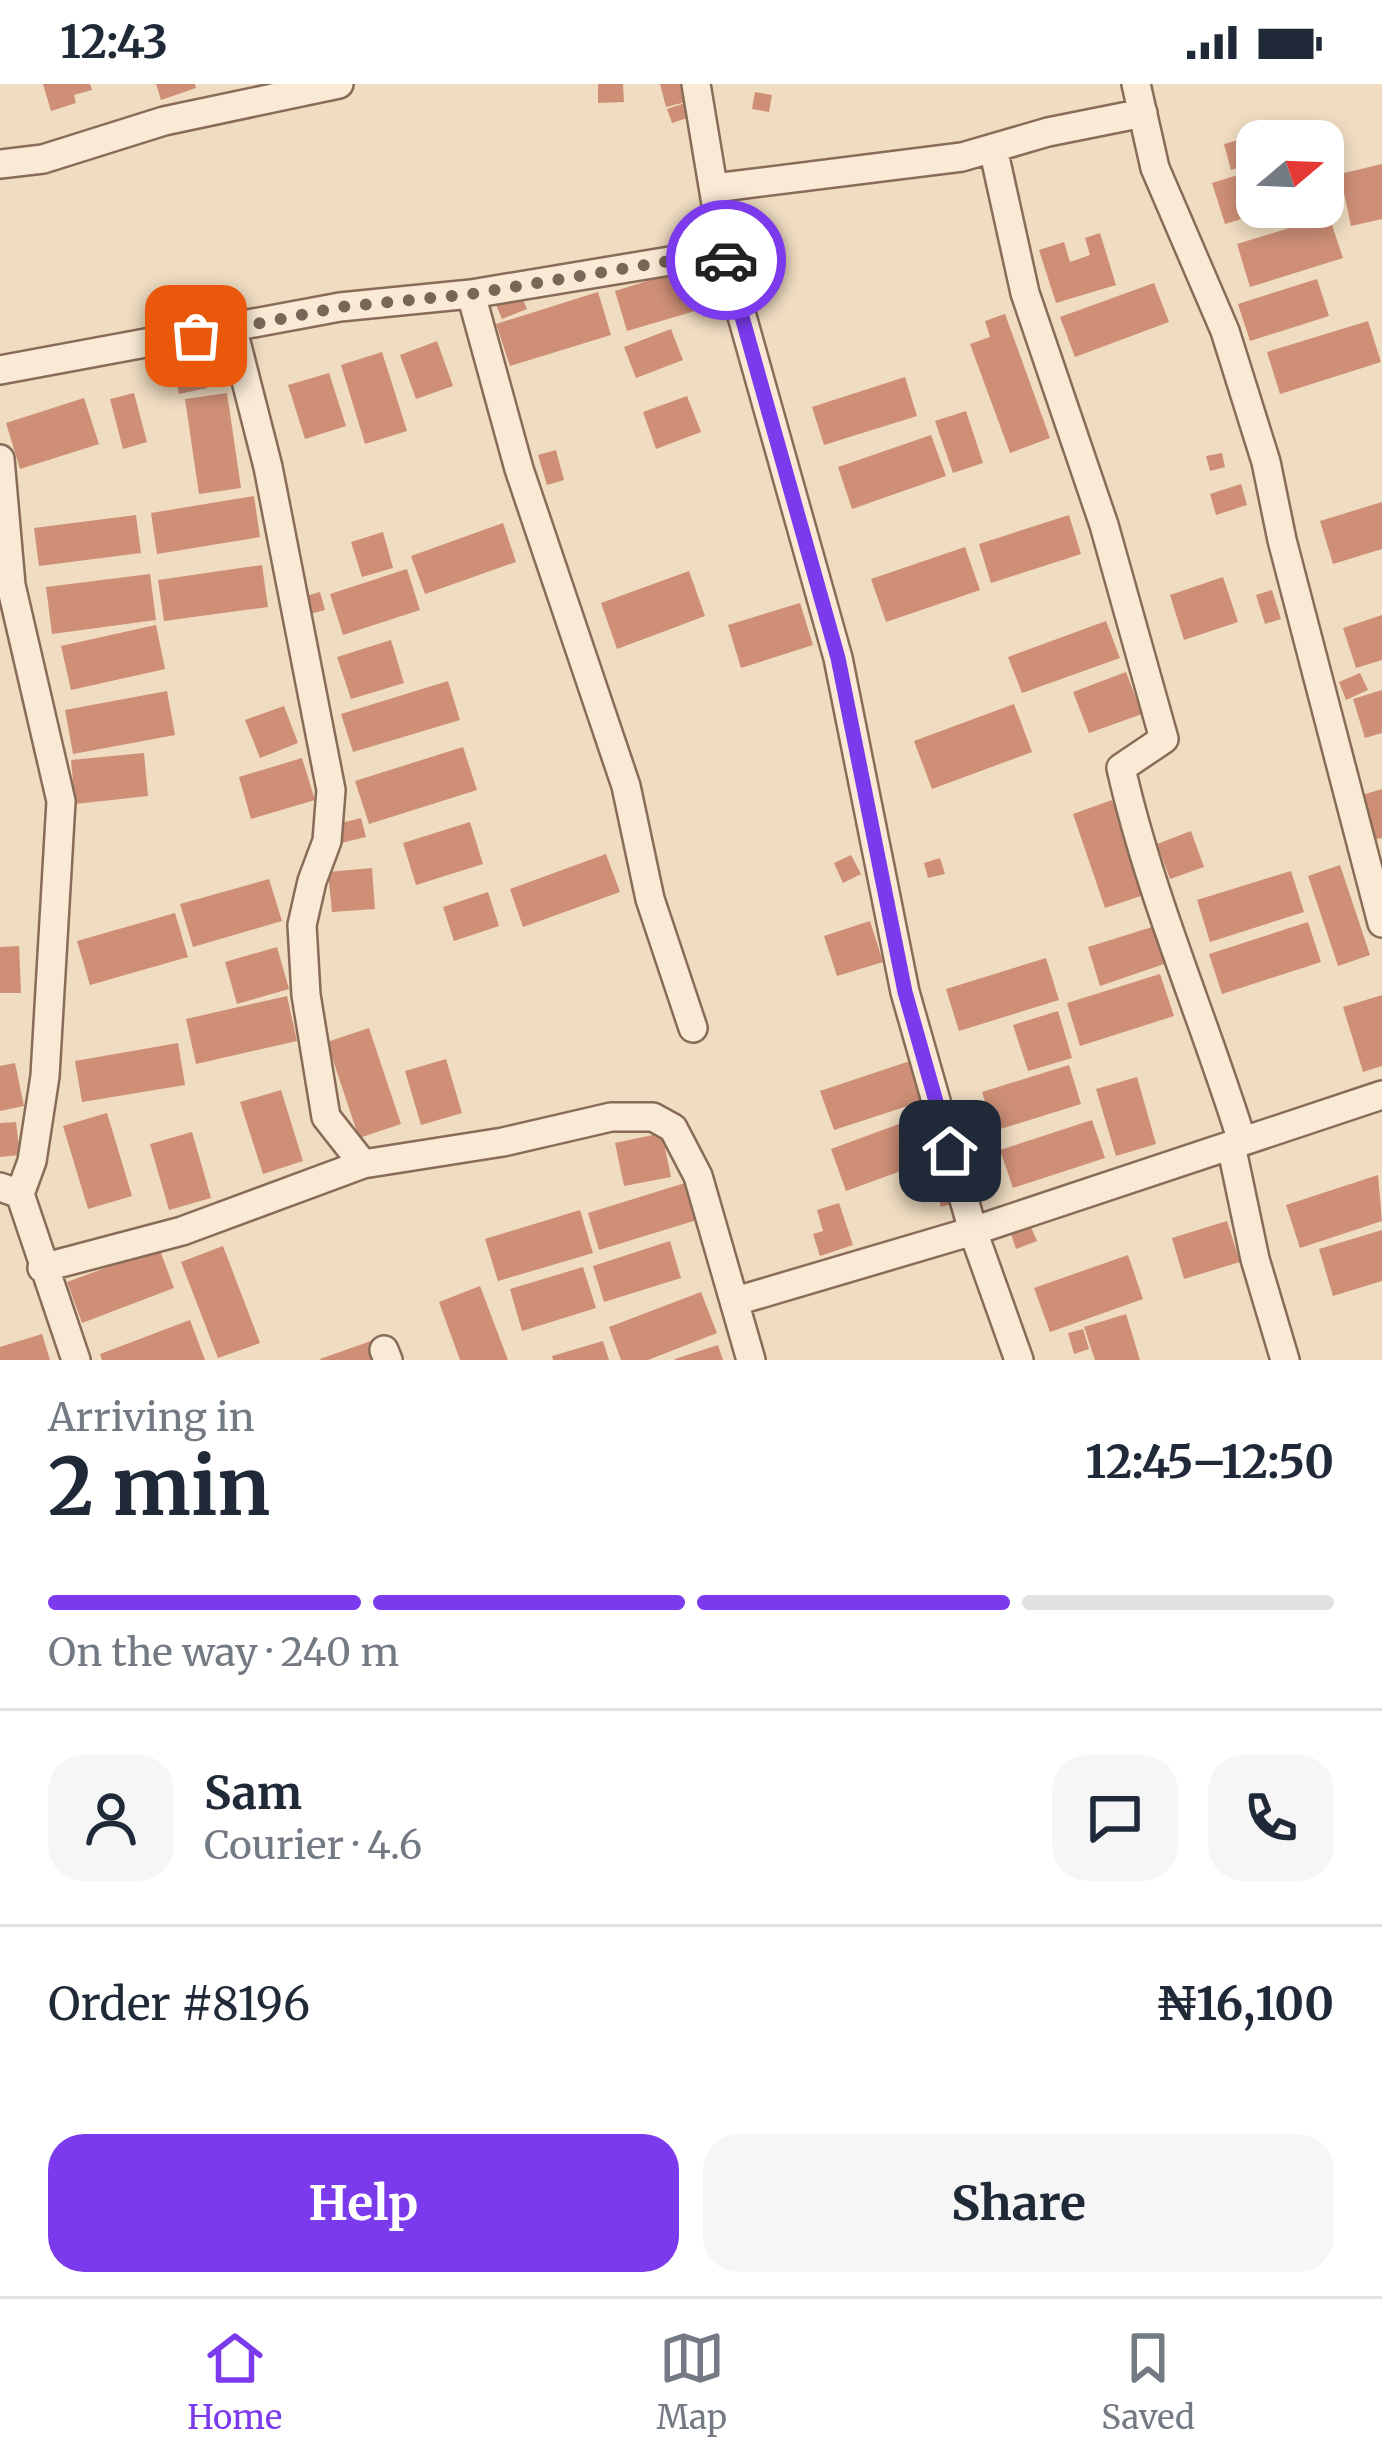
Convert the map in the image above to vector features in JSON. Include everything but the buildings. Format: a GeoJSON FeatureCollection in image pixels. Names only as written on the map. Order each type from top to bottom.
{"type":"FeatureCollection","features":[{"type":"Feature","properties":{"kind":"street"},"geometry":{"type":"LineString","coordinates":[[0,164],[43,159],[273,91],[339,84]]}},
{"type":"Feature","properties":{"kind":"street"},"geometry":{"type":"LineString","coordinates":[[696,84],[724,252],[838,658],[905,992],[973,1231],[1019,1360]]}},
{"type":"Feature","properties":{"kind":"street"},"geometry":{"type":"LineString","coordinates":[[1136,84],[1155,168],[1225,331],[1266,462],[1382,923]]}},
{"type":"Feature","properties":{"kind":"street"},"geometry":{"type":"LineString","coordinates":[[714,188],[962,157],[1048,132],[1143,113]]}},
{"type":"Feature","properties":{"kind":"street"},"geometry":{"type":"LineString","coordinates":[[993,148],[1025,293],[1104,525],[1164,739],[1120,768],[1171,942],[1210,1040],[1236,1143],[1255,1258],[1286,1360]]}},
{"type":"Feature","properties":{"kind":"street"},"geometry":{"type":"LineString","coordinates":[[0,370],[340,307],[471,294],[724,252]]}},
{"type":"Feature","properties":{"kind":"street"},"geometry":{"type":"LineString","coordinates":[[471,294],[519,469],[626,786],[650,899],[693,1028]]}},
{"type":"Feature","properties":{"kind":"street"},"geometry":{"type":"LineString","coordinates":[[233,330],[268,467],[331,790],[327,841],[302,925],[306,995],[326,1117],[363,1163]]}},
{"type":"Feature","properties":{"kind":"street"},"geometry":{"type":"LineString","coordinates":[[0,459],[11,585],[61,801],[45,1076],[32,1161],[10,1191],[76,1360]]}},
{"type":"Feature","properties":{"kind":"street"},"geometry":{"type":"LineString","coordinates":[[736,1301],[973,1231],[1382,1095]]}},
{"type":"Feature","properties":{"kind":"street"},"geometry":{"type":"LineString","coordinates":[[42,1268],[182,1231],[363,1163],[503,1142],[611,1117],[653,1117],[673,1128],[698,1176],[752,1360]]}},
{"type":"Feature","properties":{"kind":"way so far"},"geometry":{"type":"LineString","coordinates":[[196,336],[340,307],[471,294],[724,252],[726,260]]}},
{"type":"Feature","properties":{"kind":"route"},"geometry":{"type":"LineString","coordinates":[[726,260],[838,658],[905,992],[950,1151]]}}]}
